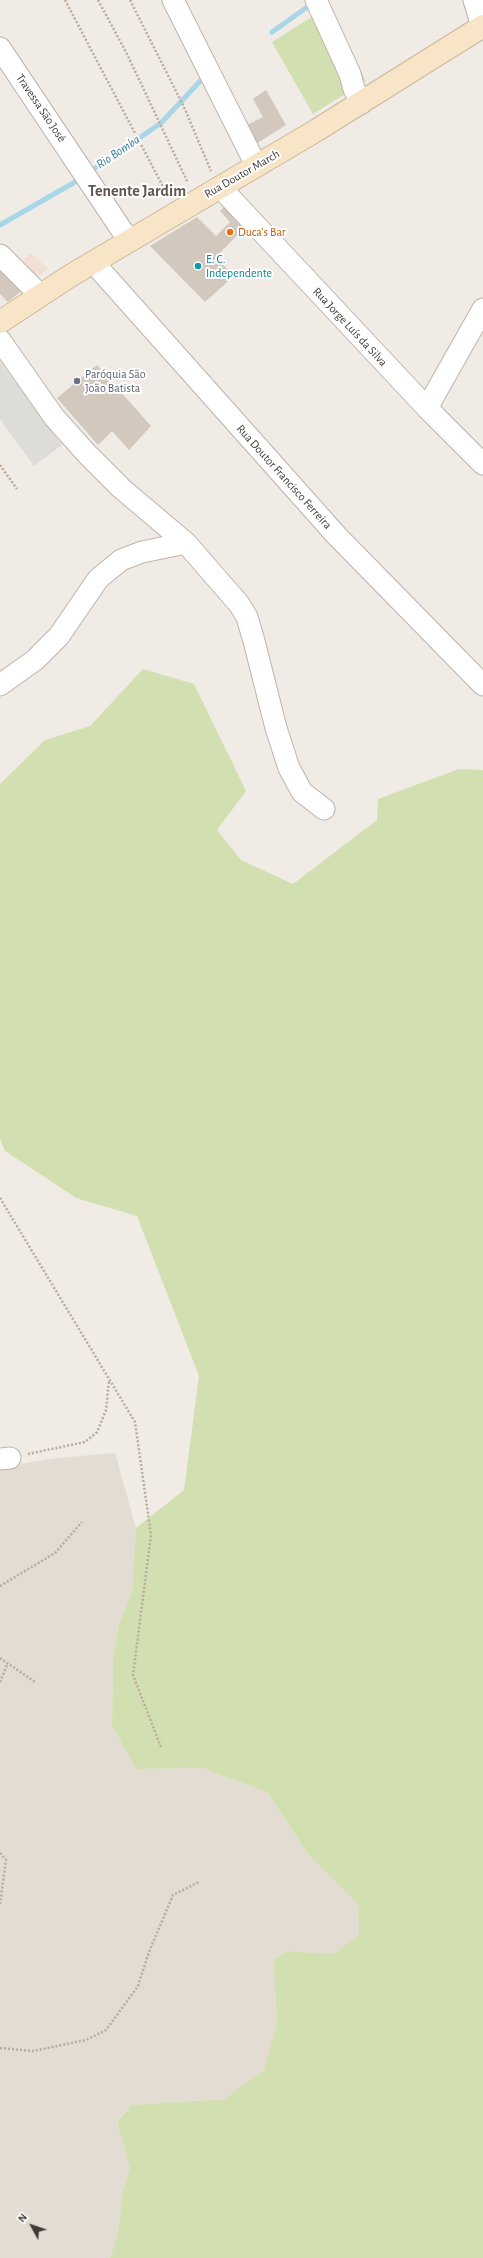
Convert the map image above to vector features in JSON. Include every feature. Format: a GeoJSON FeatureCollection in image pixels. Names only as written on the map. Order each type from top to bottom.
{"type":"FeatureCollection","features":[{"type":"Feature","properties":{"kind":"main road","name":"Rua Doutor March"},"geometry":{"type":"LineString","coordinates":[[0,322],[93,262],[362,103],[483,26]]}},
{"type":"Feature","properties":{"kind":"street"},"geometry":{"type":"LineString","coordinates":[[173,0],[256,165]]}},
{"type":"Feature","properties":{"kind":"street"},"geometry":{"type":"LineString","coordinates":[[474,0],[483,26]]}},
{"type":"Feature","properties":{"kind":"street"},"geometry":{"type":"LineString","coordinates":[[319,5],[350,74],[354,89],[362,103]]}},
{"type":"Feature","properties":{"kind":"street","name":"Travessa São José"},"geometry":{"type":"LineString","coordinates":[[0,48],[129,241]]}},
{"type":"Feature","properties":{"kind":"street","name":"Rua Jorge Luís da Silva"},"geometry":{"type":"LineString","coordinates":[[220,187],[427,408],[483,464]]}},
{"type":"Feature","properties":{"kind":"street"},"geometry":{"type":"LineString","coordinates":[[0,255],[40,295]]}},
{"type":"Feature","properties":{"kind":"street","name":"Rua Doutor Francisco Ferreira"},"geometry":{"type":"LineString","coordinates":[[93,262],[337,536],[483,685]]}},
{"type":"Feature","properties":{"kind":"street"},"geometry":{"type":"LineString","coordinates":[[427,408],[483,309]]}},
{"type":"Feature","properties":{"kind":"street"},"geometry":{"type":"LineString","coordinates":[[0,340],[54,417],[87,454],[121,488],[186,543],[239,604],[247,617],[276,728],[289,768],[302,792],[324,809]]}},
{"type":"Feature","properties":{"kind":"street"},"geometry":{"type":"LineString","coordinates":[[0,685],[35,660],[59,636],[98,579],[121,560],[142,552],[186,543]]}},
{"type":"Feature","properties":{"kind":"path"},"geometry":{"type":"LineString","coordinates":[[65,0],[177,212]]}},
{"type":"Feature","properties":{"kind":"path"},"geometry":{"type":"LineString","coordinates":[[98,0],[127,54],[198,199]]}},
{"type":"Feature","properties":{"kind":"path"},"geometry":{"type":"LineString","coordinates":[[130,0],[184,107],[220,187]]}},
{"type":"Feature","properties":{"kind":"path"},"geometry":{"type":"LineString","coordinates":[[0,465],[17,489]]}},
{"type":"Feature","properties":{"kind":"path"},"geometry":{"type":"LineString","coordinates":[[0,1198],[135,1422],[151,1535],[133,1675],[161,1747]]}},
{"type":"Feature","properties":{"kind":"path"},"geometry":{"type":"LineString","coordinates":[[5,1458],[85,1442],[97,1432],[106,1410],[110,1380]]}},
{"type":"Feature","properties":{"kind":"path"},"geometry":{"type":"LineString","coordinates":[[0,1586],[55,1553],[82,1522]]}},
{"type":"Feature","properties":{"kind":"path"},"geometry":{"type":"LineString","coordinates":[[0,1658],[7,1665],[35,1682]]}},
{"type":"Feature","properties":{"kind":"path"},"geometry":{"type":"LineString","coordinates":[[0,1682],[7,1665]]}},
{"type":"Feature","properties":{"kind":"path"},"geometry":{"type":"LineString","coordinates":[[0,1853],[6,1860],[0,1904]]}},
{"type":"Feature","properties":{"kind":"path"},"geometry":{"type":"LineString","coordinates":[[0,2048],[33,2051],[86,2040],[106,2030],[138,1986],[149,1952],[173,1895],[199,1882]]}},
{"type":"Feature","properties":{"kind":"shaded area"},"geometry":{"type":"Polygon","coordinates":[[[31,253],[48,269],[40,276],[35,275],[22,262],[31,253]]]}},
{"type":"Feature","properties":{"kind":"shaded area"},"geometry":{"type":"Polygon","coordinates":[[[0,362],[62,445],[34,466],[0,419],[0,362]]]}},
{"type":"Feature","properties":{"kind":"shaded area"},"geometry":{"type":"Polygon","coordinates":[[[115,1453],[136,1528],[132,1591],[119,1624],[113,1656],[112,1726],[136,1769],[202,1768],[267,1792],[307,1853],[358,1904],[359,1936],[333,1954],[288,1951],[273,1959],[277,2021],[264,2070],[224,2099],[131,2105],[117,2121],[130,2169],[123,2189],[118,2233],[110,2258],[0,2258],[0,1467],[57,1458],[115,1453]]]}},
{"type":"Feature","properties":{"kind":"green space"},"geometry":{"type":"Polygon","coordinates":[[[329,6],[366,81],[313,114],[272,42],[329,6]]]}},
{"type":"Feature","properties":{"kind":"green space"},"geometry":{"type":"Polygon","coordinates":[[[143,669],[194,684],[246,791],[217,830],[241,860],[293,884],[377,820],[378,799],[459,769],[483,770],[483,2258],[110,2258],[118,2233],[123,2189],[130,2169],[117,2122],[131,2105],[224,2099],[264,2070],[277,2021],[273,1959],[288,1951],[333,1954],[359,1935],[358,1904],[307,1853],[267,1792],[202,1768],[136,1769],[112,1726],[113,1656],[119,1624],[132,1591],[136,1528],[184,1490],[199,1376],[137,1216],[76,1198],[5,1151],[0,1139],[0,784],[45,740],[90,726],[143,669]]]}},
{"type":"Feature","properties":{"kind":"building"},"geometry":{"type":"Polygon","coordinates":[[[266,90],[286,125],[256,144],[247,125],[263,117],[253,99],[266,90]]]}},
{"type":"Feature","properties":{"kind":"building","name":"E. C. Independente"},"geometry":{"type":"Polygon","coordinates":[[[224,207],[245,227],[216,257],[234,276],[205,302],[150,246],[197,217],[216,236],[230,222],[220,211],[224,207]]]}},
{"type":"Feature","properties":{"kind":"building"},"geometry":{"type":"Polygon","coordinates":[[[0,268],[20,286],[20,292],[8,302],[0,294],[0,268]]]}},
{"type":"Feature","properties":{"kind":"building"},"geometry":{"type":"Polygon","coordinates":[[[97,365],[151,426],[129,450],[112,431],[98,445],[57,398],[97,365]]]}},
{"type":"Feature","properties":{"kind":"waterway","name":"Rio Bomba"},"geometry":{"type":"LineString","coordinates":[[272,32],[313,3]]}},
{"type":"Feature","properties":{"kind":"waterway","name":"Rio Bomba"},"geometry":{"type":"LineString","coordinates":[[88,173],[161,123],[204,77]]}},
{"type":"Feature","properties":{"kind":"waterway","name":"Rio Bomba"},"geometry":{"type":"LineString","coordinates":[[0,225],[82,178]]}},
{"type":"Feature","properties":{"kind":"place","name":"Duca's Bar"},"geometry":{"type":"Point","coordinates":[230,232]}},
{"type":"Feature","properties":{"kind":"place","name":"E. C. Independente"},"geometry":{"type":"Point","coordinates":[198,266]}},
{"type":"Feature","properties":{"kind":"place","name":"Paróquia São João Batista"},"geometry":{"type":"Point","coordinates":[77,381]}},
{"type":"Feature","properties":{"kind":"district","name":"Tenente Jardim"},"geometry":{"type":"Point","coordinates":[137,191]}}]}
